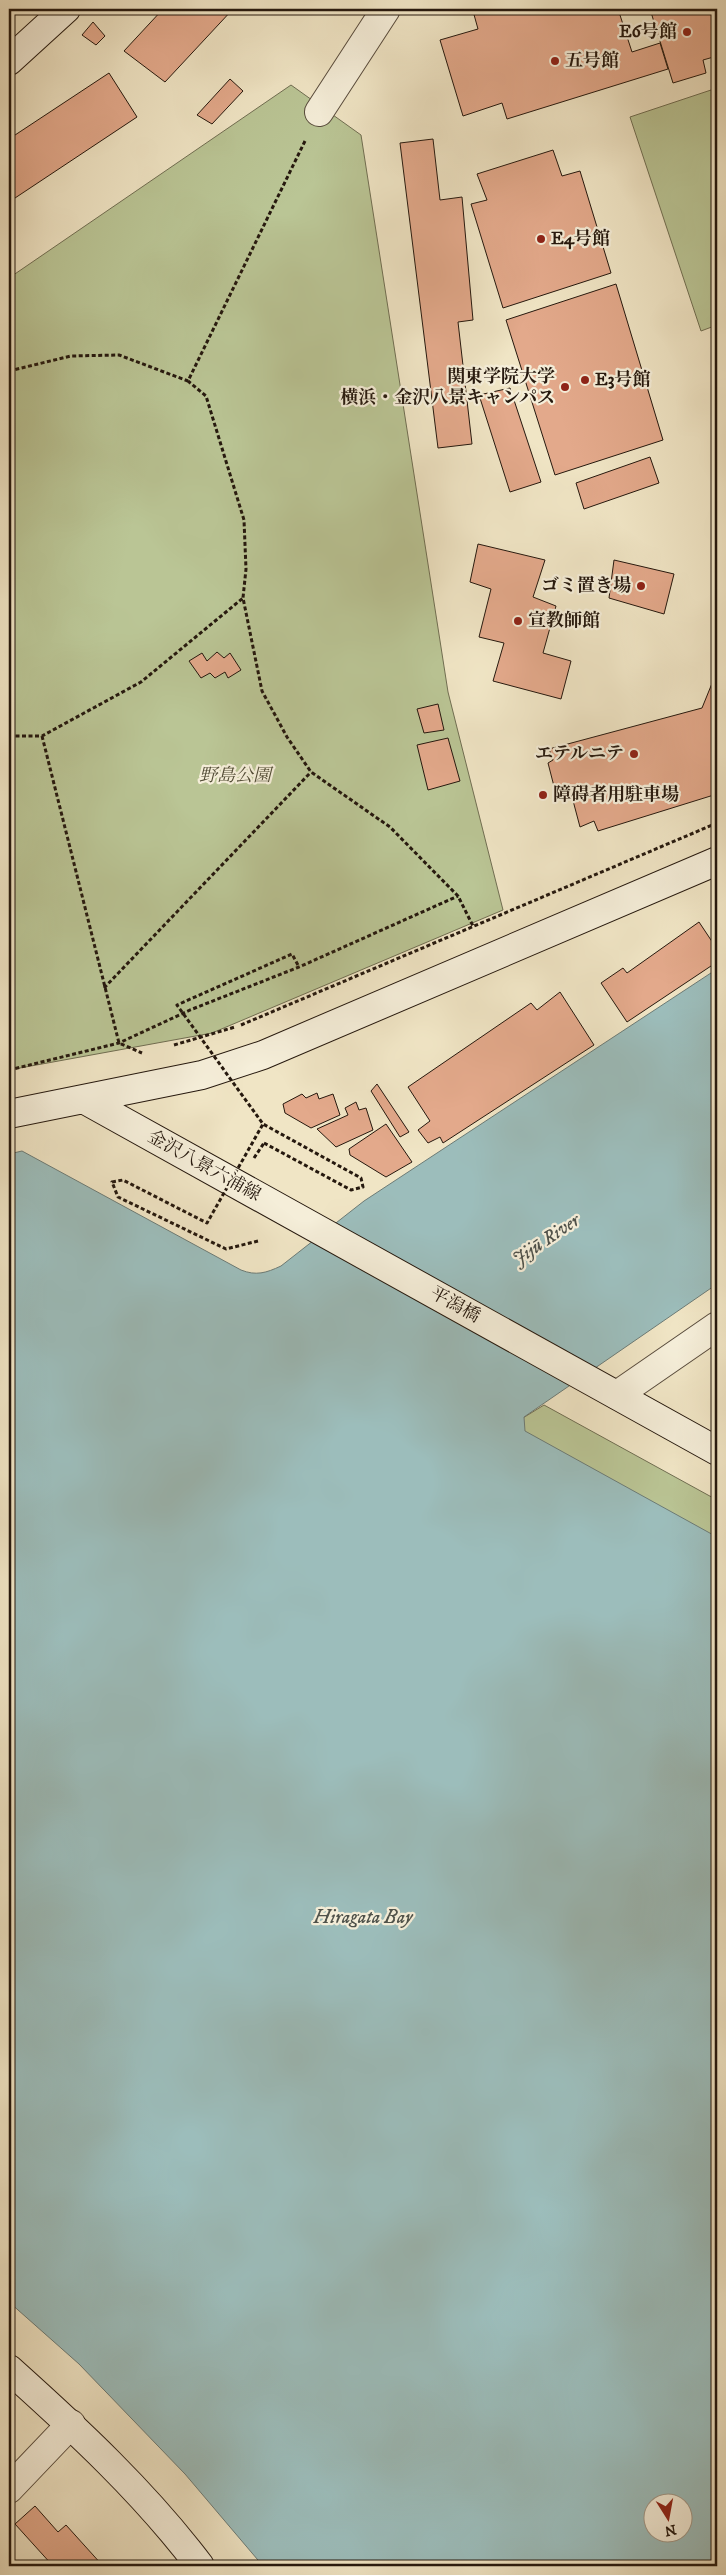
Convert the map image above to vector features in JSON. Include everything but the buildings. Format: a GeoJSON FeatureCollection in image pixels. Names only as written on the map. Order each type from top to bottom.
{"type":"FeatureCollection","features":[{"type":"Feature","properties":{"kind":"street"},"geometry":{"type":"LineString","coordinates":[[9,62],[66,9]]}},
{"type":"Feature","properties":{"kind":"street"},"geometry":{"type":"LineString","coordinates":[[320,112],[386,9]]}},
{"type":"Feature","properties":{"kind":"street"},"geometry":{"type":"LineString","coordinates":[[9,1114],[202,1075],[264,1056],[717,861]]}},
{"type":"Feature","properties":{"kind":"street","name":"金沢八景六浦線"},"geometry":{"type":"LineString","coordinates":[[85,1100],[322,1231]]}},
{"type":"Feature","properties":{"kind":"street","name":"平潟橋"},"geometry":{"type":"LineString","coordinates":[[322,1231],[618,1395]]}},
{"type":"Feature","properties":{"kind":"street"},"geometry":{"type":"LineString","coordinates":[[717,1326],[618,1395],[717,1451]]}},
{"type":"Feature","properties":{"kind":"street"},"geometry":{"type":"LineString","coordinates":[[9,2369],[71,2424],[168,2524],[200,2566]]}},
{"type":"Feature","properties":{"kind":"street"},"geometry":{"type":"LineString","coordinates":[[9,2489],[71,2424]]}},
{"type":"Feature","properties":{"kind":"path"},"geometry":{"type":"LineString","coordinates":[[188,381],[320,112]]}},
{"type":"Feature","properties":{"kind":"path"},"geometry":{"type":"LineString","coordinates":[[9,371],[71,356],[119,355],[188,381],[206,396],[244,520],[246,569],[243,598],[262,691],[287,736],[311,772],[390,827],[458,896],[473,926]]}},
{"type":"Feature","properties":{"kind":"path"},"geometry":{"type":"LineString","coordinates":[[9,736],[42,736],[141,682],[243,598]]}},
{"type":"Feature","properties":{"kind":"path"},"geometry":{"type":"LineString","coordinates":[[9,748],[14,736]]}},
{"type":"Feature","properties":{"kind":"path"},"geometry":{"type":"LineString","coordinates":[[42,736],[119,1043]]}},
{"type":"Feature","properties":{"kind":"path"},"geometry":{"type":"LineString","coordinates":[[104,988],[311,772]]}},
{"type":"Feature","properties":{"kind":"path"},"geometry":{"type":"LineString","coordinates":[[171,1046],[242,1025],[717,823]]}},
{"type":"Feature","properties":{"kind":"path"},"geometry":{"type":"LineString","coordinates":[[9,1070],[119,1043],[190,1010],[299,967],[458,896]]}},
{"type":"Feature","properties":{"kind":"path"},"geometry":{"type":"LineString","coordinates":[[264,1143],[351,1190],[362,1187],[361,1178],[263,1124],[177,1005],[292,954],[299,967]]}},
{"type":"Feature","properties":{"kind":"path"},"geometry":{"type":"LineString","coordinates":[[119,1043],[144,1054]]}},
{"type":"Feature","properties":{"kind":"path"},"geometry":{"type":"LineString","coordinates":[[258,1241],[226,1249],[118,1196],[112,1182],[123,1180],[207,1223],[263,1124]]}},
{"type":"Feature","properties":{"kind":"green space","name":"野島公園"},"geometry":{"type":"Polygon","coordinates":[[[291,85],[361,135],[448,692],[503,910],[212,1033],[9,1070],[9,278],[291,85]]]}},
{"type":"Feature","properties":{"kind":"green space"},"geometry":{"type":"Polygon","coordinates":[[[717,88],[717,325],[701,331],[630,117],[717,88]]]}},
{"type":"Feature","properties":{"kind":"green space"},"geometry":{"type":"Polygon","coordinates":[[[544,1405],[717,1500],[717,1549],[519,1440],[518,1421],[544,1405]]]}},
{"type":"Feature","properties":{"kind":"water","name":"Hiragata Bay"},"geometry":{"type":"Polygon","coordinates":[[[717,969],[717,1284],[524,1417],[525,1431],[717,1537],[717,2566],[263,2566],[185,2474],[79,2364],[9,2302],[9,1154],[22,1151],[241,1270],[251,1273],[266,1272],[281,1266],[364,1201],[717,969]]]}},
{"type":"Feature","properties":{"kind":"place","name":"E6号館"},"geometry":{"type":"Point","coordinates":[687,32]}},
{"type":"Feature","properties":{"kind":"place","name":"五号館"},"geometry":{"type":"Point","coordinates":[555,61]}},
{"type":"Feature","properties":{"kind":"place","name":"E4号館"},"geometry":{"type":"Point","coordinates":[541,239]}},
{"type":"Feature","properties":{"kind":"place","name":"E3号館"},"geometry":{"type":"Point","coordinates":[585,380]}},
{"type":"Feature","properties":{"kind":"place","name":"関東学院大学 横浜・金沢八景キャンパス"},"geometry":{"type":"Point","coordinates":[565,387]}},
{"type":"Feature","properties":{"kind":"place","name":"ゴミ置き場"},"geometry":{"type":"Point","coordinates":[641,586]}},
{"type":"Feature","properties":{"kind":"place","name":"宣教師館"},"geometry":{"type":"Point","coordinates":[518,621]}},
{"type":"Feature","properties":{"kind":"place","name":"エテルニテ"},"geometry":{"type":"Point","coordinates":[634,754]}},
{"type":"Feature","properties":{"kind":"place","name":"障碍者用駐車場"},"geometry":{"type":"Point","coordinates":[543,795]}},
{"type":"Feature","properties":{"kind":"water label","name":"Jijū River"},"geometry":{"type":"Point","coordinates":[546,1240]}}]}
